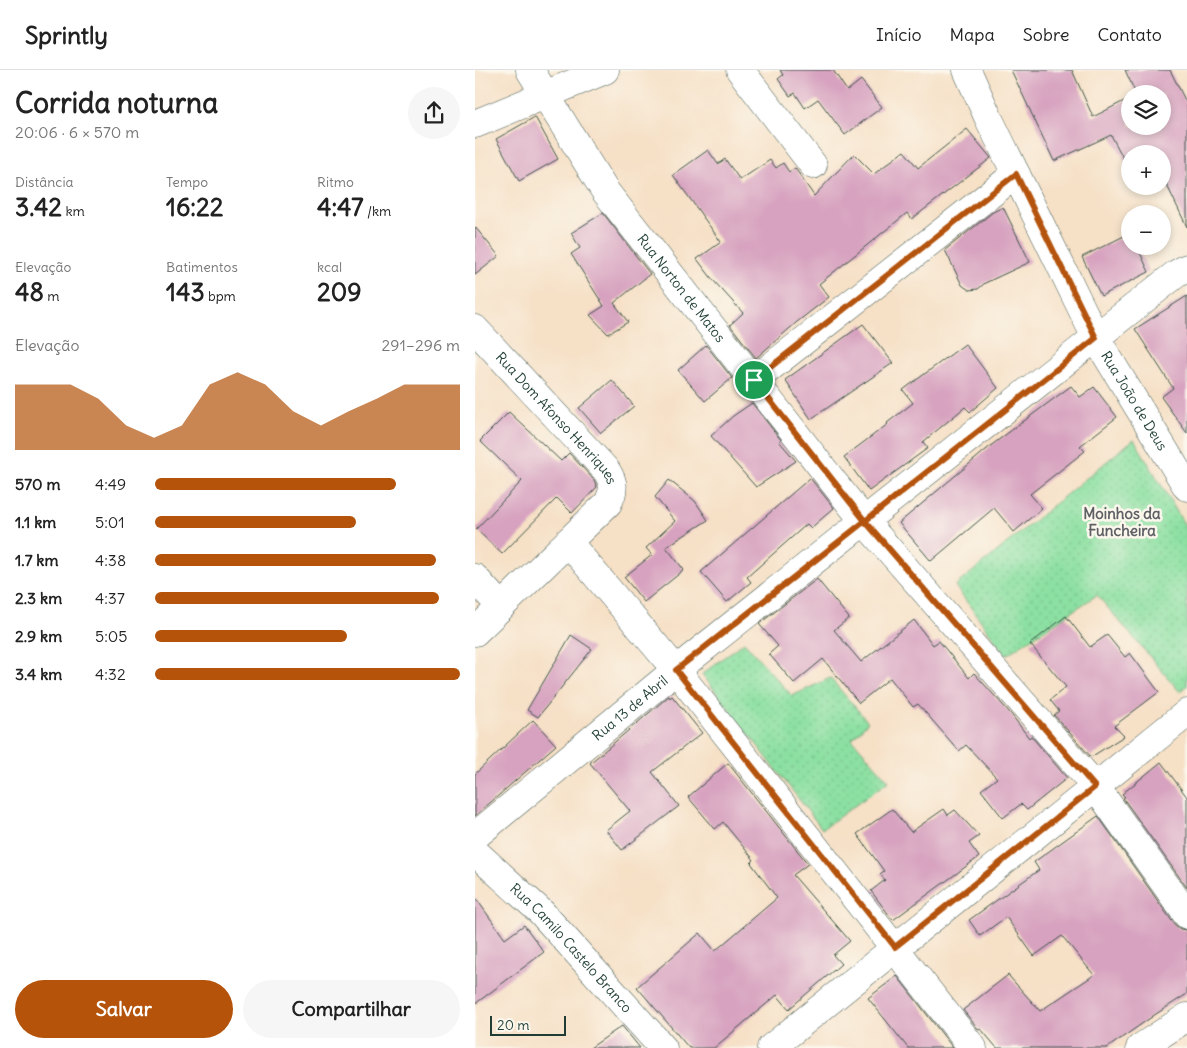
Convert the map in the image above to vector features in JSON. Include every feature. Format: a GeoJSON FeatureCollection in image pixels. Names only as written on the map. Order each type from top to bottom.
{"type":"FeatureCollection","features":[{"type":"Feature","properties":{"kind":"street","name":"Rua Norton de Matos"},"geometry":{"type":"LineString","coordinates":[[530,70],[605,190],[865,521],[1095,787],[1187,915]]}},
{"type":"Feature","properties":{"kind":"street"},"geometry":{"type":"LineString","coordinates":[[475,124],[605,70]]}},
{"type":"Feature","properties":{"kind":"street"},"geometry":{"type":"LineString","coordinates":[[740,70],[813,165]]}},
{"type":"Feature","properties":{"kind":"street","name":"Rua João de Deus"},"geometry":{"type":"LineString","coordinates":[[967,70],[1096,338],[1187,487]]}},
{"type":"Feature","properties":{"kind":"street"},"geometry":{"type":"LineString","coordinates":[[754,380],[1016,174]]}},
{"type":"Feature","properties":{"kind":"street","name":"Rua 13 de Abril"},"geometry":{"type":"LineString","coordinates":[[475,836],[676,670],[1176,274],[1187,268]]}},
{"type":"Feature","properties":{"kind":"street","name":"Rua Dom Afonso Henriques"},"geometry":{"type":"LineString","coordinates":[[475,329],[606,470],[612,479],[614,486],[608,503],[568,542]]}},
{"type":"Feature","properties":{"kind":"street"},"geometry":{"type":"LineString","coordinates":[[475,632],[568,542],[676,670],[973,1048]]}},
{"type":"Feature","properties":{"kind":"street"},"geometry":{"type":"LineString","coordinates":[[475,578],[501,607]]}},
{"type":"Feature","properties":{"kind":"street"},"geometry":{"type":"LineString","coordinates":[[771,1048],[1187,713]]}},
{"type":"Feature","properties":{"kind":"street","name":"Rua Camilo Castelo Branco"},"geometry":{"type":"LineString","coordinates":[[475,852],[541,912],[663,1048]]}},
{"type":"Feature","properties":{"kind":"street"},"geometry":{"type":"LineString","coordinates":[[1140,1048],[1187,1017]]}},
{"type":"Feature","properties":{"kind":"green space"},"geometry":{"type":"Polygon","coordinates":[[[1134,439],[1187,529],[1187,686],[1180,692],[1097,595],[1006,655],[955,586],[1134,439]]]}},
{"type":"Feature","properties":{"kind":"green space"},"geometry":{"type":"Polygon","coordinates":[[[744,642],[792,696],[830,678],[868,722],[852,739],[889,781],[822,829],[702,674],[744,642]]]}},
{"type":"Feature","properties":{"kind":"building"},"geometry":{"type":"Polygon","coordinates":[[[780,70],[833,70],[847,91],[861,80],[882,107],[845,135],[818,99],[805,108],[795,93],[790,96],[778,79],[783,75],[780,70]]]}},
{"type":"Feature","properties":{"kind":"building"},"geometry":{"type":"Polygon","coordinates":[[[1011,70],[1072,70],[1093,117],[1121,103],[1121,135],[1171,135],[1171,85],[1132,85],[1125,70],[1170,70],[1187,104],[1187,227],[1171,194],[1171,145],[1121,145],[1121,154],[1111,135],[1054,161],[1011,70]]]}},
{"type":"Feature","properties":{"kind":"building"},"geometry":{"type":"Polygon","coordinates":[[[535,117],[558,159],[519,181],[496,139],[535,117]]]}},
{"type":"Feature","properties":{"kind":"building"},"geometry":{"type":"Polygon","coordinates":[[[967,129],[991,158],[912,219],[907,213],[819,284],[829,297],[756,358],[730,325],[743,313],[697,259],[721,242],[673,175],[708,150],[718,164],[725,159],[740,180],[770,160],[776,168],[783,163],[789,172],[795,168],[814,196],[854,154],[874,174],[904,151],[918,168],[967,129]]]}},
{"type":"Feature","properties":{"kind":"building"},"geometry":{"type":"Polygon","coordinates":[[[1003,207],[1030,262],[985,283],[978,289],[969,290],[962,285],[945,250],[993,212],[1003,207]]]}},
{"type":"Feature","properties":{"kind":"building"},"geometry":{"type":"Polygon","coordinates":[[[603,213],[650,274],[614,303],[628,322],[608,334],[590,315],[604,306],[571,254],[580,248],[571,233],[603,213]]]}},
{"type":"Feature","properties":{"kind":"building"},"geometry":{"type":"Polygon","coordinates":[[[475,227],[499,256],[475,275],[475,227]]]}},
{"type":"Feature","properties":{"kind":"building"},"geometry":{"type":"Polygon","coordinates":[[[1121,238],[1121,255],[1141,255],[1149,272],[1101,296],[1082,257],[1121,238]]]}},
{"type":"Feature","properties":{"kind":"building"},"geometry":{"type":"Polygon","coordinates":[[[1187,296],[1187,433],[1161,397],[1173,388],[1135,329],[1187,296]]]}},
{"type":"Feature","properties":{"kind":"building"},"geometry":{"type":"Polygon","coordinates":[[[863,324],[893,363],[811,419],[785,380],[863,324]]]}},
{"type":"Feature","properties":{"kind":"building"},"geometry":{"type":"Polygon","coordinates":[[[965,344],[998,388],[970,412],[965,407],[923,442],[928,448],[869,491],[844,457],[913,403],[903,390],[965,344]]]}},
{"type":"Feature","properties":{"kind":"building"},"geometry":{"type":"Polygon","coordinates":[[[706,345],[732,378],[705,401],[678,370],[706,345]]]}},
{"type":"Feature","properties":{"kind":"building"},"geometry":{"type":"Polygon","coordinates":[[[612,380],[634,406],[601,433],[579,408],[612,380]]]}},
{"type":"Feature","properties":{"kind":"building"},"geometry":{"type":"Polygon","coordinates":[[[1071,386],[1080,397],[1094,387],[1117,417],[1080,446],[1085,451],[1030,494],[1042,508],[1014,532],[994,508],[931,561],[899,523],[993,444],[1071,386]]]}},
{"type":"Feature","properties":{"kind":"building"},"geometry":{"type":"Polygon","coordinates":[[[752,403],[796,461],[756,487],[711,436],[733,416],[752,403]]]}},
{"type":"Feature","properties":{"kind":"building"},"geometry":{"type":"Polygon","coordinates":[[[509,412],[561,461],[569,453],[594,480],[597,487],[572,513],[557,498],[502,554],[476,529],[522,481],[480,441],[509,412]]]}},
{"type":"Feature","properties":{"kind":"building"},"geometry":{"type":"Polygon","coordinates":[[[810,478],[834,508],[811,528],[807,524],[747,577],[751,582],[727,602],[701,572],[810,478]]]}},
{"type":"Feature","properties":{"kind":"building"},"geometry":{"type":"Polygon","coordinates":[[[669,480],[695,501],[708,520],[666,547],[684,570],[644,602],[624,577],[652,555],[646,548],[675,521],[655,497],[669,480]]]}},
{"type":"Feature","properties":{"kind":"building"},"geometry":{"type":"Polygon","coordinates":[[[817,579],[849,618],[834,630],[861,662],[914,620],[933,645],[939,641],[969,678],[974,673],[1011,714],[1029,738],[1031,736],[1067,778],[1027,810],[1021,804],[1003,818],[981,790],[997,778],[966,745],[959,751],[918,704],[913,707],[890,678],[859,703],[823,659],[794,683],[769,654],[778,646],[759,624],[817,579]]]}},
{"type":"Feature","properties":{"kind":"building"},"geometry":{"type":"Polygon","coordinates":[[[1066,616],[1090,647],[1107,635],[1125,657],[1130,653],[1159,692],[1114,726],[1124,736],[1091,757],[1054,715],[1059,711],[1050,700],[1066,687],[1030,644],[1066,616]]]}},
{"type":"Feature","properties":{"kind":"building"},"geometry":{"type":"Polygon","coordinates":[[[571,635],[592,649],[538,717],[527,710],[571,635]]]}},
{"type":"Feature","properties":{"kind":"building"},"geometry":{"type":"Polygon","coordinates":[[[669,696],[670,698],[672,696],[702,733],[652,772],[679,806],[622,850],[606,830],[630,811],[590,763],[669,696]]]}},
{"type":"Feature","properties":{"kind":"building"},"geometry":{"type":"Polygon","coordinates":[[[533,720],[556,745],[475,816],[475,774],[533,720]]]}},
{"type":"Feature","properties":{"kind":"building"},"geometry":{"type":"Polygon","coordinates":[[[1161,762],[1187,797],[1187,888],[1122,794],[1161,762]]]}},
{"type":"Feature","properties":{"kind":"building"},"geometry":{"type":"Polygon","coordinates":[[[728,763],[808,864],[793,875],[850,941],[833,955],[841,964],[789,1009],[777,995],[714,1048],[689,1048],[637,987],[700,933],[715,951],[777,898],[751,863],[754,860],[723,822],[715,829],[688,797],[728,763]]]}},
{"type":"Feature","properties":{"kind":"building"},"geometry":{"type":"Polygon","coordinates":[[[892,809],[911,832],[944,809],[948,815],[955,810],[979,836],[969,843],[979,857],[893,920],[871,891],[885,880],[880,874],[884,871],[857,834],[892,809]]]}},
{"type":"Feature","properties":{"kind":"building"},"geometry":{"type":"Polygon","coordinates":[[[1098,816],[1174,924],[1180,929],[1187,930],[1187,994],[1107,1048],[997,1048],[963,1010],[1008,975],[1040,1011],[1094,975],[1062,936],[1034,956],[1006,917],[980,936],[969,920],[1039,870],[1034,862],[1098,816]]]}},
{"type":"Feature","properties":{"kind":"building"},"geometry":{"type":"Polygon","coordinates":[[[475,897],[505,939],[524,925],[544,952],[475,1004],[475,897]]]}},
{"type":"Feature","properties":{"kind":"building"},"geometry":{"type":"Polygon","coordinates":[[[897,976],[953,1048],[908,1048],[868,998],[897,976]]]}},
{"type":"Feature","properties":{"kind":"building"},"geometry":{"type":"Polygon","coordinates":[[[622,1026],[640,1048],[590,1048],[622,1026]]]}},
{"type":"Feature","properties":{"kind":"district","name":"Moinhos da Funcheira"},"geometry":{"type":"Point","coordinates":[1122,522]}},
{"type":"Feature","properties":{"kind":"route"},"geometry":{"type":"LineString","coordinates":[[754,380],[865,521],[676,670],[895,947],[1095,787],[865,521],[1096,338],[1016,174],[754,380]]}}]}
